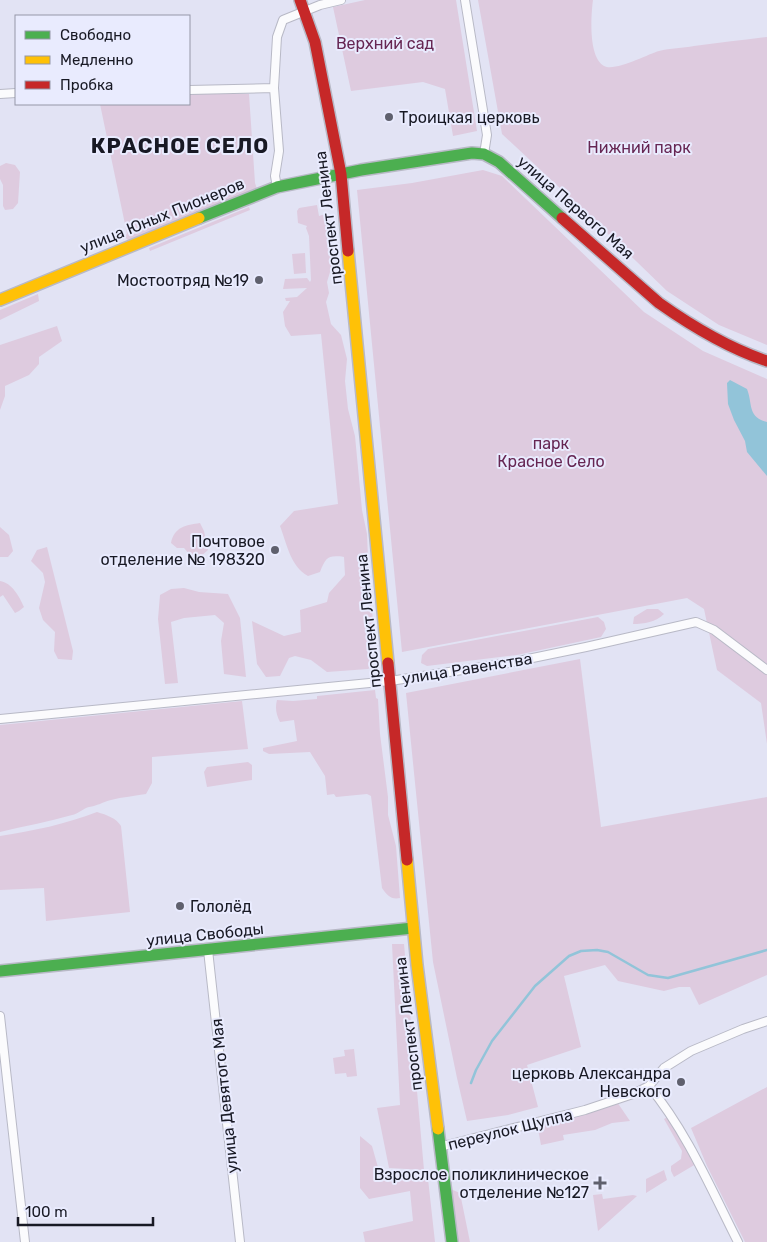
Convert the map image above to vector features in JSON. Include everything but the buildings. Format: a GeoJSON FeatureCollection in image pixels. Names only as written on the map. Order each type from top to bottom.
{"type":"FeatureCollection","features":[{"type":"Feature","properties":{"kind":"main road","name":"проспект Ленина"},"geometry":{"type":"LineString","coordinates":[[303,5],[315,42],[341,174],[413,928],[452,1242]]}},
{"type":"Feature","properties":{"kind":"main road"},"geometry":{"type":"LineString","coordinates":[[341,174],[448,156],[472,153],[484,154]]}},
{"type":"Feature","properties":{"kind":"main road","name":"улица Первого Мая"},"geometry":{"type":"LineString","coordinates":[[484,154],[499,162],[659,303],[685,322],[734,348],[767,361]]}},
{"type":"Feature","properties":{"kind":"main road","name":"улица Юных Пионеров"},"geometry":{"type":"LineString","coordinates":[[0,300],[87,263],[277,188],[341,174]]}},
{"type":"Feature","properties":{"kind":"main road","name":"улица Свободы"},"geometry":{"type":"LineString","coordinates":[[0,971],[413,928]]}},
{"type":"Feature","properties":{"kind":"street"},"geometry":{"type":"LineString","coordinates":[[277,188],[275,176],[279,151],[274,88],[277,37],[283,20],[303,5],[341,0]]}},
{"type":"Feature","properties":{"kind":"street"},"geometry":{"type":"LineString","coordinates":[[465,0],[487,135],[484,154]]}},
{"type":"Feature","properties":{"kind":"street"},"geometry":{"type":"LineString","coordinates":[[190,90],[274,88]]}},
{"type":"Feature","properties":{"kind":"street"},"geometry":{"type":"LineString","coordinates":[[0,94],[15,94]]}},
{"type":"Feature","properties":{"kind":"street","name":"улица Равенства"},"geometry":{"type":"LineString","coordinates":[[0,718],[390,681],[508,663],[696,622],[714,630],[767,670]]}},
{"type":"Feature","properties":{"kind":"street","name":"улица Девятого Мая"},"geometry":{"type":"LineString","coordinates":[[208,950],[240,1242]]}},
{"type":"Feature","properties":{"kind":"street"},"geometry":{"type":"LineString","coordinates":[[0,1016],[25,1242]]}},
{"type":"Feature","properties":{"kind":"street","name":"переулок Щуппа"},"geometry":{"type":"LineString","coordinates":[[439,1147],[585,1110],[633,1094],[649,1086],[664,1068],[691,1051],[744,1029],[767,1022]]}},
{"type":"Feature","properties":{"kind":"street"},"geometry":{"type":"LineString","coordinates":[[649,1086],[672,1116],[702,1170],[738,1242]]}},
{"type":"Feature","properties":{"kind":"green space","name":"Верхний сад"},"geometry":{"type":"Polygon","coordinates":[[[365,0],[456,0],[477,131],[453,136],[445,89],[423,82],[351,91],[333,7],[365,0]]]}},
{"type":"Feature","properties":{"kind":"green space","name":"Нижний парк"},"geometry":{"type":"Polygon","coordinates":[[[478,0],[593,0],[591,25],[595,54],[604,66],[609,67],[623,65],[663,50],[767,37],[767,345],[719,325],[667,291],[502,134],[478,0]]]}},
{"type":"Feature","properties":{"kind":"green space"},"geometry":{"type":"Polygon","coordinates":[[[190,94],[249,94],[257,189],[129,241],[124,236],[127,234],[100,105],[190,105],[190,94]]]}},
{"type":"Feature","properties":{"kind":"green space"},"geometry":{"type":"Polygon","coordinates":[[[6,163],[15,165],[20,172],[18,203],[13,209],[5,210],[3,206],[3,185],[0,179],[0,166],[6,163]]]}},
{"type":"Feature","properties":{"kind":"green space","name":"парк Красное Село"},"geometry":{"type":"Polygon","coordinates":[[[483,170],[502,176],[644,312],[703,351],[767,379],[767,744],[761,703],[717,670],[704,609],[687,598],[402,652],[357,190],[412,183],[483,170]]]}},
{"type":"Feature","properties":{"kind":"green space"},"geometry":{"type":"Polygon","coordinates":[[[317,205],[319,216],[328,213],[333,262],[327,282],[329,293],[326,302],[331,324],[341,335],[347,359],[345,381],[348,409],[355,436],[362,510],[367,534],[369,582],[377,659],[373,666],[368,669],[327,672],[311,660],[295,656],[289,658],[280,676],[266,677],[257,664],[252,621],[284,636],[301,632],[300,610],[327,602],[329,593],[345,575],[344,557],[339,556],[328,558],[320,572],[308,576],[302,572],[293,561],[280,526],[294,511],[338,504],[321,334],[291,336],[285,326],[283,312],[290,301],[286,301],[285,298],[297,297],[307,288],[283,289],[285,279],[307,278],[310,282],[311,280],[307,226],[298,223],[297,211],[299,208],[317,205]]]}},
{"type":"Feature","properties":{"kind":"green space"},"geometry":{"type":"Polygon","coordinates":[[[249,207],[250,210],[150,251],[149,248],[249,207]]]}},
{"type":"Feature","properties":{"kind":"green space"},"geometry":{"type":"Polygon","coordinates":[[[305,253],[306,273],[294,274],[292,254],[305,253]]]}},
{"type":"Feature","properties":{"kind":"green space"},"geometry":{"type":"Polygon","coordinates":[[[38,294],[39,301],[0,320],[0,310],[38,294]]]}},
{"type":"Feature","properties":{"kind":"green space"},"geometry":{"type":"Polygon","coordinates":[[[57,326],[62,341],[39,357],[39,364],[29,375],[5,386],[5,396],[0,410],[0,345],[57,326]]]}},
{"type":"Feature","properties":{"kind":"green space"},"geometry":{"type":"Polygon","coordinates":[[[200,523],[204,531],[208,550],[200,557],[190,555],[184,548],[177,548],[171,543],[178,530],[185,526],[200,523]]]}},
{"type":"Feature","properties":{"kind":"green space"},"geometry":{"type":"Polygon","coordinates":[[[0,527],[9,535],[13,551],[8,557],[0,557],[0,527]]]}},
{"type":"Feature","properties":{"kind":"green space"},"geometry":{"type":"Polygon","coordinates":[[[47,547],[73,651],[72,660],[58,659],[54,651],[55,632],[43,620],[39,608],[45,582],[43,573],[31,561],[37,550],[47,547]]]}},
{"type":"Feature","properties":{"kind":"green space"},"geometry":{"type":"Polygon","coordinates":[[[0,581],[12,587],[17,594],[24,607],[19,611],[15,613],[3,595],[0,597],[0,581]]]}},
{"type":"Feature","properties":{"kind":"green space"},"geometry":{"type":"Polygon","coordinates":[[[184,588],[199,592],[228,594],[240,618],[246,677],[224,674],[221,641],[224,623],[215,615],[184,618],[171,622],[178,683],[165,684],[158,619],[160,595],[171,589],[184,588]]]}},
{"type":"Feature","properties":{"kind":"green space"},"geometry":{"type":"Polygon","coordinates":[[[647,609],[658,609],[664,614],[650,622],[633,624],[634,617],[647,609]]]}},
{"type":"Feature","properties":{"kind":"green space"},"geometry":{"type":"Polygon","coordinates":[[[598,617],[604,622],[606,629],[601,637],[517,655],[427,666],[421,663],[422,655],[428,649],[598,617]]]}},
{"type":"Feature","properties":{"kind":"green space"},"geometry":{"type":"Polygon","coordinates":[[[580,659],[601,827],[767,797],[767,975],[699,1005],[690,987],[679,987],[664,991],[618,981],[605,965],[564,976],[581,1047],[527,1065],[538,1107],[508,1115],[467,1121],[433,962],[406,693],[580,659]]]}},
{"type":"Feature","properties":{"kind":"green space"},"geometry":{"type":"Polygon","coordinates":[[[375,690],[376,698],[378,699],[380,734],[388,797],[388,815],[396,846],[400,898],[390,896],[382,888],[371,796],[367,794],[336,797],[334,794],[327,795],[325,776],[310,752],[269,754],[263,751],[263,748],[297,741],[294,720],[280,722],[276,711],[277,700],[317,699],[317,696],[375,690]]]}},
{"type":"Feature","properties":{"kind":"green space"},"geometry":{"type":"Polygon","coordinates":[[[242,701],[248,749],[152,757],[152,783],[146,794],[111,800],[54,820],[0,832],[0,725],[242,701]]]}},
{"type":"Feature","properties":{"kind":"green space"},"geometry":{"type":"Polygon","coordinates":[[[248,762],[252,765],[252,780],[207,787],[204,772],[207,767],[248,762]]]}},
{"type":"Feature","properties":{"kind":"green space"},"geometry":{"type":"Polygon","coordinates":[[[97,812],[114,819],[121,826],[130,912],[46,921],[44,888],[0,890],[0,836],[49,827],[97,812]]]}},
{"type":"Feature","properties":{"kind":"green space"},"geometry":{"type":"Polygon","coordinates":[[[392,944],[404,944],[424,1170],[389,1168],[377,1108],[400,1105],[392,944]]]}},
{"type":"Feature","properties":{"kind":"green space"},"geometry":{"type":"Polygon","coordinates":[[[354,1049],[357,1076],[347,1077],[346,1073],[335,1074],[333,1058],[345,1056],[344,1050],[354,1049]]]}},
{"type":"Feature","properties":{"kind":"green space"},"geometry":{"type":"Polygon","coordinates":[[[767,1087],[767,1242],[745,1242],[707,1166],[691,1128],[767,1087]]]}},
{"type":"Feature","properties":{"kind":"green space"},"geometry":{"type":"Polygon","coordinates":[[[617,1102],[630,1121],[612,1123],[595,1130],[563,1135],[564,1140],[541,1145],[538,1129],[540,1125],[617,1102]]]}},
{"type":"Feature","properties":{"kind":"green space"},"geometry":{"type":"Polygon","coordinates":[[[669,1116],[696,1164],[674,1177],[671,1166],[681,1159],[682,1151],[664,1119],[669,1116]]]}},
{"type":"Feature","properties":{"kind":"green space"},"geometry":{"type":"Polygon","coordinates":[[[360,1136],[372,1146],[381,1178],[401,1180],[428,1179],[435,1242],[365,1242],[363,1232],[413,1221],[410,1191],[369,1199],[360,1188],[360,1136]]]}},
{"type":"Feature","properties":{"kind":"green space"},"geometry":{"type":"Polygon","coordinates":[[[664,1170],[667,1180],[646,1193],[646,1179],[664,1170]]]}},
{"type":"Feature","properties":{"kind":"green space"},"geometry":{"type":"Polygon","coordinates":[[[448,1188],[460,1193],[470,1242],[457,1242],[448,1188]]]}},
{"type":"Feature","properties":{"kind":"green space"},"geometry":{"type":"Polygon","coordinates":[[[602,1194],[603,1199],[637,1196],[598,1231],[593,1195],[602,1194]]]}},
{"type":"Feature","properties":{"kind":"water"},"geometry":{"type":"Polygon","coordinates":[[[730,380],[747,389],[753,413],[756,417],[767,422],[767,476],[747,452],[745,441],[734,420],[728,404],[727,383],[730,380]]]}},
{"type":"Feature","properties":{"kind":"waterway"},"geometry":{"type":"LineString","coordinates":[[471,1083],[492,1041],[535,986],[569,956],[581,951],[597,950],[608,952],[648,975],[668,978],[767,950]]}},
{"type":"Feature","properties":{"kind":"traffic: fast"},"geometry":{"type":"LineString","coordinates":[[199,218],[277,187],[361,170],[472,153],[484,154],[499,162],[562,218]]}},
{"type":"Feature","properties":{"kind":"traffic: fast"},"geometry":{"type":"LineString","coordinates":[[0,971],[413,928]]}},
{"type":"Feature","properties":{"kind":"traffic: fast"},"geometry":{"type":"LineString","coordinates":[[438,1129],[452,1242]]}},
{"type":"Feature","properties":{"kind":"traffic: slow"},"geometry":{"type":"LineString","coordinates":[[0,300],[199,218]]}},
{"type":"Feature","properties":{"kind":"traffic: slow"},"geometry":{"type":"LineString","coordinates":[[348,251],[388,663]]}},
{"type":"Feature","properties":{"kind":"traffic: slow"},"geometry":{"type":"LineString","coordinates":[[407,860],[417,965],[438,1129]]}},
{"type":"Feature","properties":{"kind":"traffic: jam"},"geometry":{"type":"LineString","coordinates":[[300,0],[315,42],[341,174],[348,251]]}},
{"type":"Feature","properties":{"kind":"traffic: jam"},"geometry":{"type":"LineString","coordinates":[[562,218],[659,303],[711,336],[738,350],[767,361]]}},
{"type":"Feature","properties":{"kind":"traffic: jam"},"geometry":{"type":"LineString","coordinates":[[388,663],[407,860]]}},
{"type":"Feature","properties":{"kind":"place","name":"Троицкая церковь"},"geometry":{"type":"Point","coordinates":[389,117]}},
{"type":"Feature","properties":{"kind":"place","name":"Мостоотряд №19"},"geometry":{"type":"Point","coordinates":[259,280]}},
{"type":"Feature","properties":{"kind":"place","name":"Почтовое отделение № 198320"},"geometry":{"type":"Point","coordinates":[275,550]}},
{"type":"Feature","properties":{"kind":"place","name":"Гололёд"},"geometry":{"type":"Point","coordinates":[180,906]}},
{"type":"Feature","properties":{"kind":"place","name":"церковь Александра Невского"},"geometry":{"type":"Point","coordinates":[681,1082]}},
{"type":"Feature","properties":{"kind":"place","name":"Взрослое поликлиническое отделение №127"},"geometry":{"type":"Point","coordinates":[600,1183]}},
{"type":"Feature","properties":{"kind":"district","name":"КРАСНОЕ СЕЛО"},"geometry":{"type":"Point","coordinates":[180,146]}}]}
